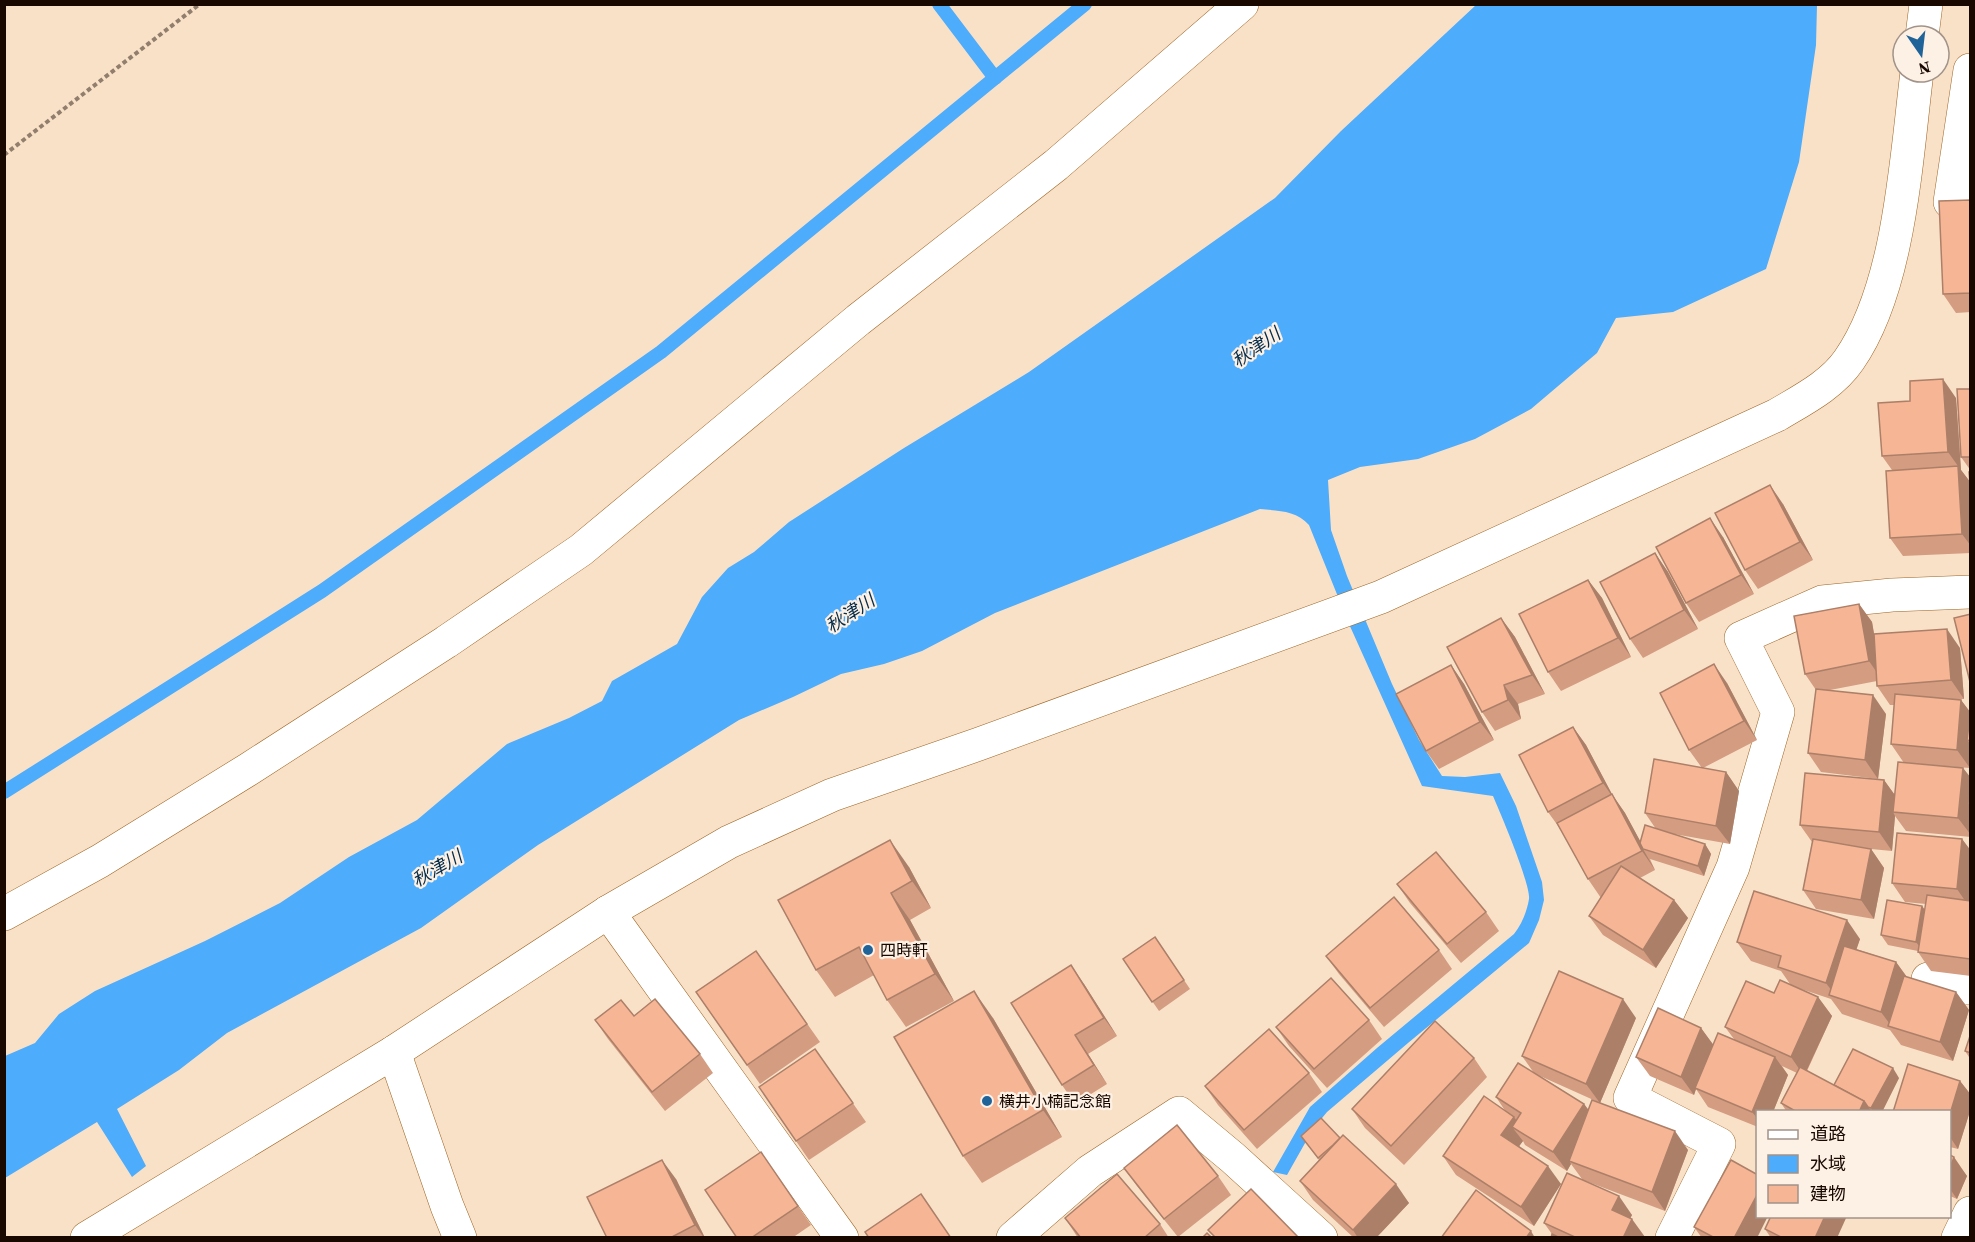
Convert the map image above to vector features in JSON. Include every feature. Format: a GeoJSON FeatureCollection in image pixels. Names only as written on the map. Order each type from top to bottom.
{"type":"FeatureCollection","features":[{"type":"Feature","properties":{"kind":"street"},"geometry":{"type":"LineString","coordinates":[[4,914],[100,861],[249,770],[581,550],[858,320],[1056,165],[1242,4]]}},
{"type":"Feature","properties":{"kind":"street"},"geometry":{"type":"LineString","coordinates":[[1924,24],[1926,4]]}},
{"type":"Feature","properties":{"kind":"street"},"geometry":{"type":"LineString","coordinates":[[1971,70],[1950,202],[1971,202]]}},
{"type":"Feature","properties":{"kind":"street"},"geometry":{"type":"LineString","coordinates":[[87,1238],[394,1052],[608,912],[729,843],[832,795],[979,744],[1380,597],[1777,415],[1820,389],[1848,361],[1868,325],[1881,290],[1895,237],[1915,84]]}},
{"type":"Feature","properties":{"kind":"street"},"geometry":{"type":"LineString","coordinates":[[1672,1238],[1719,1144],[1630,1098],[1733,867],[1778,712],[1741,638],[1822,602],[1892,595],[1971,592]]}},
{"type":"Feature","properties":{"kind":"street"},"geometry":{"type":"LineString","coordinates":[[608,912],[842,1238]]}},
{"type":"Feature","properties":{"kind":"street"},"geometry":{"type":"LineString","coordinates":[[1928,979],[1971,988]]}},
{"type":"Feature","properties":{"kind":"street"},"geometry":{"type":"LineString","coordinates":[[394,1052],[460,1238]]}},
{"type":"Feature","properties":{"kind":"street"},"geometry":{"type":"LineString","coordinates":[[1013,1238],[1090,1171],[1179,1113],[1233,1158],[1321,1238]]}},
{"type":"Feature","properties":{"kind":"street"},"geometry":{"type":"LineString","coordinates":[[1958,1238],[1971,1213]]}},
{"type":"Feature","properties":{"kind":"path"},"geometry":{"type":"LineString","coordinates":[[4,155],[200,4]]}},
{"type":"Feature","properties":{"kind":"water","name":"秋津川"},"geometry":{"type":"Polygon","coordinates":[[[1476,5],[1817,5],[1816,45],[1799,162],[1766,269],[1673,312],[1616,318],[1597,353],[1531,409],[1475,439],[1418,459],[1360,467],[1328,480],[1331,530],[1347,576],[1392,684],[1419,740],[1442,776],[1465,777],[1500,773],[1516,806],[1542,882],[1544,900],[1539,920],[1529,943],[1327,1112],[1313,1129],[1287,1175],[1273,1172],[1310,1107],[1514,934],[1524,917],[1529,899],[1520,864],[1493,796],[1422,786],[1349,624],[1309,525],[1293,514],[1260,509],[995,613],[922,651],[884,664],[841,674],[739,720],[538,845],[421,928],[227,1033],[179,1070],[117,1109],[146,1166],[132,1177],[97,1122],[5,1178],[5,1056],[35,1043],[59,1014],[95,991],[205,941],[280,903],[349,857],[417,820],[507,744],[569,718],[602,701],[612,681],[677,644],[702,597],[728,568],[754,552],[789,522],[904,448],[1029,372],[1275,198],[1341,131],[1476,5]]]}},
{"type":"Feature","properties":{"kind":"building"},"geometry":{"type":"Polygon","coordinates":[[[1971,200],[1971,293],[1943,294],[1939,201],[1971,200]]]}},
{"type":"Feature","properties":{"kind":"building"},"geometry":{"type":"Polygon","coordinates":[[[1943,379],[1948,452],[1882,456],[1878,403],[1910,401],[1910,381],[1943,379]]]}},
{"type":"Feature","properties":{"kind":"building"},"geometry":{"type":"Polygon","coordinates":[[[1957,389],[1971,389],[1971,457],[1961,457],[1957,389]]]}},
{"type":"Feature","properties":{"kind":"building"},"geometry":{"type":"Polygon","coordinates":[[[1958,466],[1962,534],[1890,538],[1886,471],[1958,466]]]}},
{"type":"Feature","properties":{"kind":"building"},"geometry":{"type":"Polygon","coordinates":[[[1969,472],[1971,472],[1971,497],[1969,472]]]}},
{"type":"Feature","properties":{"kind":"building"},"geometry":{"type":"Polygon","coordinates":[[[1770,485],[1800,542],[1745,570],[1715,513],[1770,485]]]}},
{"type":"Feature","properties":{"kind":"building"},"geometry":{"type":"Polygon","coordinates":[[[1710,518],[1741,575],[1686,603],[1656,547],[1710,518]]]}},
{"type":"Feature","properties":{"kind":"building"},"geometry":{"type":"Polygon","coordinates":[[[1655,553],[1684,610],[1630,639],[1600,582],[1655,553]]]}},
{"type":"Feature","properties":{"kind":"building"},"geometry":{"type":"Polygon","coordinates":[[[1588,580],[1618,638],[1548,672],[1519,614],[1588,580]]]}},
{"type":"Feature","properties":{"kind":"building"},"geometry":{"type":"Polygon","coordinates":[[[1859,604],[1869,661],[1805,674],[1794,616],[1859,604]]]}},
{"type":"Feature","properties":{"kind":"building"},"geometry":{"type":"Polygon","coordinates":[[[1971,614],[1971,682],[1970,682],[1954,618],[1971,614]]]}},
{"type":"Feature","properties":{"kind":"building"},"geometry":{"type":"Polygon","coordinates":[[[1501,618],[1532,675],[1504,685],[1508,700],[1482,712],[1447,647],[1501,618]]]}},
{"type":"Feature","properties":{"kind":"building"},"geometry":{"type":"Polygon","coordinates":[[[1947,629],[1951,680],[1877,686],[1874,634],[1947,629]]]}},
{"type":"Feature","properties":{"kind":"building"},"geometry":{"type":"Polygon","coordinates":[[[1714,664],[1744,721],[1689,750],[1660,693],[1714,664]]]}},
{"type":"Feature","properties":{"kind":"building"},"geometry":{"type":"Polygon","coordinates":[[[1451,665],[1480,722],[1426,751],[1396,694],[1451,665]]]}},
{"type":"Feature","properties":{"kind":"building"},"geometry":{"type":"Polygon","coordinates":[[[1816,689],[1873,695],[1865,760],[1808,753],[1816,689]]]}},
{"type":"Feature","properties":{"kind":"building"},"geometry":{"type":"Polygon","coordinates":[[[1895,694],[1961,700],[1957,750],[1891,744],[1895,694]]]}},
{"type":"Feature","properties":{"kind":"building"},"geometry":{"type":"Polygon","coordinates":[[[1971,710],[1971,741],[1967,740],[1971,710]]]}},
{"type":"Feature","properties":{"kind":"building"},"geometry":{"type":"Polygon","coordinates":[[[1573,727],[1603,783],[1548,812],[1519,755],[1573,727]]]}},
{"type":"Feature","properties":{"kind":"building"},"geometry":{"type":"Polygon","coordinates":[[[1654,759],[1726,772],[1716,826],[1645,813],[1654,759]]]}},
{"type":"Feature","properties":{"kind":"building"},"geometry":{"type":"Polygon","coordinates":[[[1898,762],[1963,768],[1958,818],[1893,812],[1898,762]]]}},
{"type":"Feature","properties":{"kind":"building"},"geometry":{"type":"Polygon","coordinates":[[[1805,773],[1884,780],[1879,832],[1800,825],[1805,773]]]}},
{"type":"Feature","properties":{"kind":"building"},"geometry":{"type":"Polygon","coordinates":[[[1971,778],[1971,805],[1968,804],[1971,778]]]}},
{"type":"Feature","properties":{"kind":"building"},"geometry":{"type":"Polygon","coordinates":[[[1612,794],[1642,851],[1588,879],[1557,823],[1612,794]]]}},
{"type":"Feature","properties":{"kind":"building"},"geometry":{"type":"Polygon","coordinates":[[[1645,825],[1705,844],[1698,866],[1643,849],[1640,843],[1645,825]]]}},
{"type":"Feature","properties":{"kind":"building"},"geometry":{"type":"Polygon","coordinates":[[[1897,833],[1962,839],[1957,889],[1892,883],[1897,833]]]}},
{"type":"Feature","properties":{"kind":"building"},"geometry":{"type":"Polygon","coordinates":[[[1813,839],[1871,849],[1861,900],[1803,890],[1813,839]]]}},
{"type":"Feature","properties":{"kind":"building","name":"四時軒"},"geometry":{"type":"Polygon","coordinates":[[[890,840],[912,881],[891,893],[935,974],[887,1000],[859,947],[816,970],[778,900],[890,840]]]}},
{"type":"Feature","properties":{"kind":"building"},"geometry":{"type":"Polygon","coordinates":[[[1436,852],[1486,912],[1447,944],[1397,884],[1436,852]]]}},
{"type":"Feature","properties":{"kind":"building"},"geometry":{"type":"Polygon","coordinates":[[[1621,866],[1674,900],[1643,950],[1589,916],[1621,866]]]}},
{"type":"Feature","properties":{"kind":"building"},"geometry":{"type":"Polygon","coordinates":[[[1754,891],[1847,920],[1826,983],[1778,967],[1781,956],[1737,942],[1754,891]]]}},
{"type":"Feature","properties":{"kind":"building"},"geometry":{"type":"Polygon","coordinates":[[[1927,895],[1971,901],[1970,959],[1918,952],[1927,895]]]}},
{"type":"Feature","properties":{"kind":"building"},"geometry":{"type":"Polygon","coordinates":[[[1394,897],[1439,950],[1370,1008],[1326,956],[1394,897]]]}},
{"type":"Feature","properties":{"kind":"building"},"geometry":{"type":"Polygon","coordinates":[[[1887,900],[1922,906],[1916,942],[1881,935],[1887,900]]]}},
{"type":"Feature","properties":{"kind":"building"},"geometry":{"type":"Polygon","coordinates":[[[1155,937],[1184,980],[1152,1002],[1123,959],[1155,937]]]}},
{"type":"Feature","properties":{"kind":"building"},"geometry":{"type":"Polygon","coordinates":[[[1844,946],[1896,962],[1881,1012],[1829,995],[1844,946]]]}},
{"type":"Feature","properties":{"kind":"building"},"geometry":{"type":"Polygon","coordinates":[[[756,951],[807,1024],[747,1065],[696,992],[756,951]]]}},
{"type":"Feature","properties":{"kind":"building"},"geometry":{"type":"Polygon","coordinates":[[[1071,965],[1104,1018],[1075,1035],[1094,1065],[1062,1085],[1011,1003],[1071,965]]]}},
{"type":"Feature","properties":{"kind":"building"},"geometry":{"type":"Polygon","coordinates":[[[1559,971],[1623,999],[1586,1084],[1522,1056],[1559,971]]]}},
{"type":"Feature","properties":{"kind":"building"},"geometry":{"type":"Polygon","coordinates":[[[1904,976],[1956,992],[1940,1042],[1888,1026],[1904,976]]]}},
{"type":"Feature","properties":{"kind":"building"},"geometry":{"type":"Polygon","coordinates":[[[1331,978],[1369,1020],[1314,1069],[1276,1027],[1331,978]]]}},
{"type":"Feature","properties":{"kind":"building"},"geometry":{"type":"Polygon","coordinates":[[[1780,980],[1818,997],[1791,1057],[1725,1027],[1746,981],[1774,993],[1780,980]]]}},
{"type":"Feature","properties":{"kind":"building","name":"横井小楠記念館"},"geometry":{"type":"Polygon","coordinates":[[[974,991],[1043,1110],[963,1156],[894,1037],[974,991]]]}},
{"type":"Feature","properties":{"kind":"building"},"geometry":{"type":"Polygon","coordinates":[[[655,999],[700,1054],[652,1092],[595,1020],[621,1000],[634,1016],[655,999]]]}},
{"type":"Feature","properties":{"kind":"building"},"geometry":{"type":"Polygon","coordinates":[[[1658,1008],[1701,1028],[1681,1077],[1636,1057],[1658,1008]]]}},
{"type":"Feature","properties":{"kind":"building"},"geometry":{"type":"Polygon","coordinates":[[[1435,1021],[1474,1058],[1391,1146],[1352,1109],[1435,1021]]]}},
{"type":"Feature","properties":{"kind":"building"},"geometry":{"type":"Polygon","coordinates":[[[1269,1029],[1309,1073],[1244,1130],[1205,1086],[1269,1029]]]}},
{"type":"Feature","properties":{"kind":"building"},"geometry":{"type":"Polygon","coordinates":[[[1718,1033],[1775,1057],[1752,1112],[1695,1088],[1718,1033]]]}},
{"type":"Feature","properties":{"kind":"building"},"geometry":{"type":"Polygon","coordinates":[[[1971,1033],[1971,1053],[1965,1051],[1971,1033]]]}},
{"type":"Feature","properties":{"kind":"building"},"geometry":{"type":"Polygon","coordinates":[[[815,1049],[853,1103],[796,1141],[759,1087],[815,1049]]]}},
{"type":"Feature","properties":{"kind":"building"},"geometry":{"type":"Polygon","coordinates":[[[1853,1049],[1893,1068],[1871,1108],[1864,1101],[1834,1085],[1853,1049]]]}},
{"type":"Feature","properties":{"kind":"building"},"geometry":{"type":"Polygon","coordinates":[[[1518,1063],[1584,1104],[1553,1152],[1512,1127],[1521,1113],[1496,1097],[1518,1063]]]}},
{"type":"Feature","properties":{"kind":"building"},"geometry":{"type":"Polygon","coordinates":[[[1908,1064],[1960,1081],[1951,1111],[1894,1110],[1908,1064]]]}},
{"type":"Feature","properties":{"kind":"building"},"geometry":{"type":"Polygon","coordinates":[[[1800,1067],[1864,1101],[1860,1110],[1793,1110],[1781,1103],[1800,1067]]]}},
{"type":"Feature","properties":{"kind":"building"},"geometry":{"type":"Polygon","coordinates":[[[1484,1096],[1514,1117],[1501,1135],[1548,1166],[1521,1207],[1443,1156],[1484,1096]]]}},
{"type":"Feature","properties":{"kind":"building"},"geometry":{"type":"Polygon","coordinates":[[[1592,1100],[1675,1131],[1652,1192],[1569,1161],[1592,1100]]]}},
{"type":"Feature","properties":{"kind":"building"},"geometry":{"type":"Polygon","coordinates":[[[1321,1118],[1340,1138],[1318,1158],[1301,1136],[1321,1118]]]}},
{"type":"Feature","properties":{"kind":"building"},"geometry":{"type":"Polygon","coordinates":[[[1177,1125],[1218,1176],[1164,1219],[1124,1168],[1177,1125]]]}},
{"type":"Feature","properties":{"kind":"building"},"geometry":{"type":"Polygon","coordinates":[[[1343,1135],[1396,1184],[1353,1230],[1300,1181],[1343,1135]]]}},
{"type":"Feature","properties":{"kind":"building"},"geometry":{"type":"Polygon","coordinates":[[[761,1152],[798,1206],[751,1238],[737,1238],[705,1190],[761,1152]]]}},
{"type":"Feature","properties":{"kind":"building"},"geometry":{"type":"Polygon","coordinates":[[[662,1160],[695,1225],[670,1238],[607,1238],[587,1197],[662,1160]]]}},
{"type":"Feature","properties":{"kind":"building"},"geometry":{"type":"Polygon","coordinates":[[[1731,1160],[1756,1174],[1756,1197],[1734,1238],[1715,1238],[1694,1227],[1731,1160]]]}},
{"type":"Feature","properties":{"kind":"building"},"geometry":{"type":"Polygon","coordinates":[[[1567,1173],[1619,1196],[1612,1210],[1632,1219],[1623,1238],[1577,1238],[1544,1223],[1567,1173]]]}},
{"type":"Feature","properties":{"kind":"building"},"geometry":{"type":"Polygon","coordinates":[[[1117,1174],[1160,1224],[1144,1238],[1081,1238],[1065,1218],[1117,1174]]]}},
{"type":"Feature","properties":{"kind":"building"},"geometry":{"type":"Polygon","coordinates":[[[1251,1189],[1299,1238],[1216,1238],[1208,1230],[1251,1189]]]}},
{"type":"Feature","properties":{"kind":"building"},"geometry":{"type":"Polygon","coordinates":[[[1476,1190],[1531,1231],[1526,1238],[1441,1238],[1476,1190]]]}},
{"type":"Feature","properties":{"kind":"building"},"geometry":{"type":"Polygon","coordinates":[[[921,1194],[951,1238],[869,1238],[865,1232],[921,1194]]]}},
{"type":"Feature","properties":{"kind":"building"},"geometry":{"type":"Polygon","coordinates":[[[1770,1218],[1824,1218],[1815,1238],[1783,1238],[1765,1229],[1770,1218]]]}},
{"type":"Feature","properties":{"kind":"building"},"geometry":{"type":"Polygon","coordinates":[[[1207,1233],[1212,1238],[1202,1238],[1207,1233]]]}},
{"type":"Feature","properties":{"kind":"waterway"},"geometry":{"type":"LineString","coordinates":[[939,4],[995,78]]}},
{"type":"Feature","properties":{"kind":"waterway"},"geometry":{"type":"LineString","coordinates":[[4,792],[322,591],[661,352],[1085,4]]}},
{"type":"Feature","properties":{"kind":"place","name":"四時軒"},"geometry":{"type":"Point","coordinates":[868,950]}},
{"type":"Feature","properties":{"kind":"place","name":"横井小楠記念館"},"geometry":{"type":"Point","coordinates":[987,1101]}}]}
